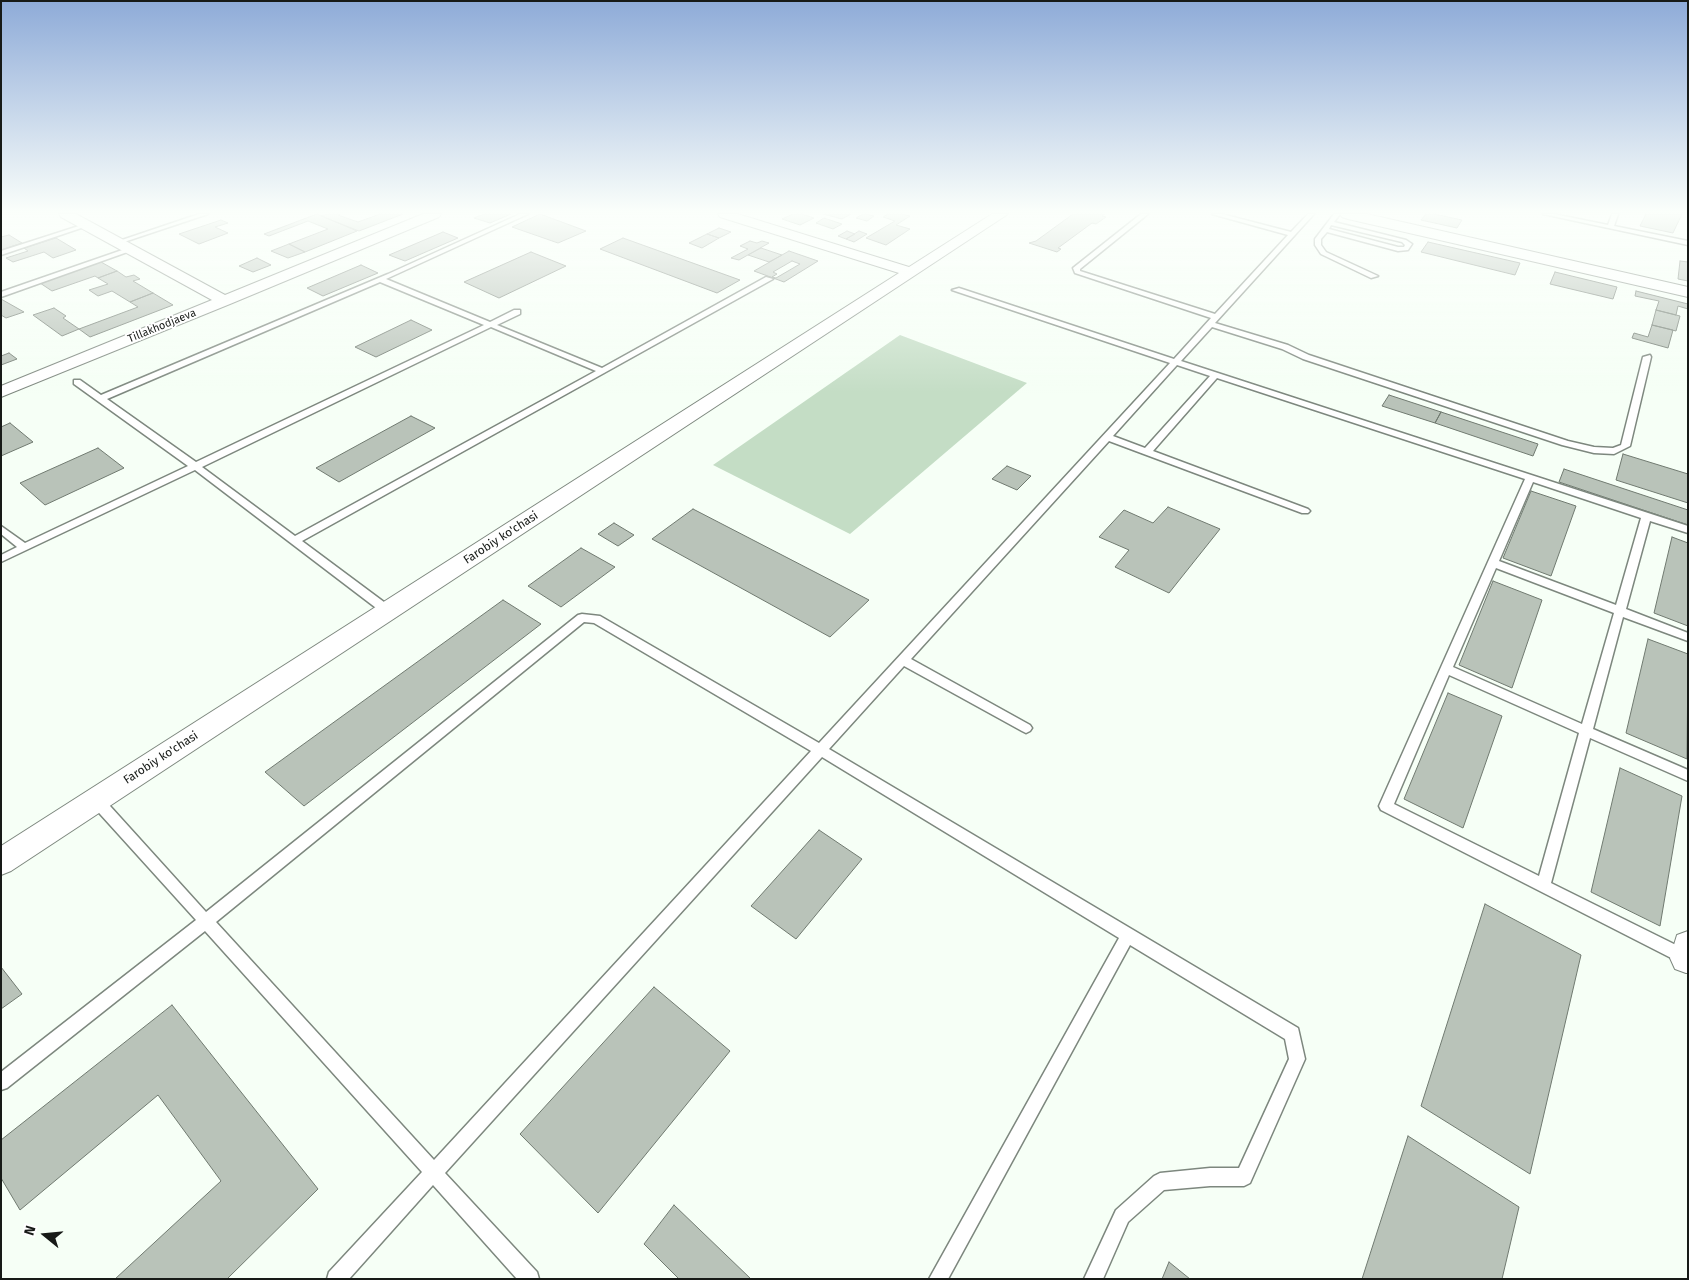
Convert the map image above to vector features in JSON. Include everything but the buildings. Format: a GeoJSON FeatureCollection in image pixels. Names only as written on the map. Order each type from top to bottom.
{"type":"FeatureCollection","features":[{"type":"Feature","properties":{"kind":"main road"},"geometry":{"type":"LineString","coordinates":[[1608,274],[1688,292]]}},
{"type":"Feature","properties":{"kind":"street"},"geometry":{"type":"LineString","coordinates":[[175,274],[225,301]]}},
{"type":"Feature","properties":{"kind":"street","name":"Tillakhodjaeva"},"geometry":{"type":"LineString","coordinates":[[1,392],[291,274]]}},
{"type":"Feature","properties":{"kind":"street","name":"Farobiy ko'chasi"},"geometry":{"type":"LineString","coordinates":[[1,862],[908,274]]}},
{"type":"Feature","properties":{"kind":"lane"},"geometry":{"type":"LineString","coordinates":[[1,294],[53,274]]}},
{"type":"Feature","properties":{"kind":"lane"},"geometry":{"type":"LineString","coordinates":[[100,399],[392,274]]}},
{"type":"Feature","properties":{"kind":"lane"},"geometry":{"type":"LineString","coordinates":[[1081,274],[1285,347],[1306,357],[1565,443],[1594,450],[1614,451],[1626,446],[1647,357]]}},
{"type":"Feature","properties":{"kind":"lane"},"geometry":{"type":"LineString","coordinates":[[336,1279],[1256,274]]}},
{"type":"Feature","properties":{"kind":"lane"},"geometry":{"type":"LineString","coordinates":[[1369,274],[1374,276]]}},
{"type":"Feature","properties":{"kind":"lane"},"geometry":{"type":"LineString","coordinates":[[380,279],[603,371]]}},
{"type":"Feature","properties":{"kind":"lane"},"geometry":{"type":"LineString","coordinates":[[295,541],[769,279]]}},
{"type":"Feature","properties":{"kind":"lane"},"geometry":{"type":"LineString","coordinates":[[956,290],[1688,530]]}},
{"type":"Feature","properties":{"kind":"lane"},"geometry":{"type":"LineString","coordinates":[[1,559],[517,312]]}},
{"type":"Feature","properties":{"kind":"lane"},"geometry":{"type":"LineString","coordinates":[[1147,452],[1215,375]]}},
{"type":"Feature","properties":{"kind":"lane"},"geometry":{"type":"LineString","coordinates":[[77,382],[195,466],[388,611]]}},
{"type":"Feature","properties":{"kind":"lane"},"geometry":{"type":"LineString","coordinates":[[1106,437],[1305,512]]}},
{"type":"Feature","properties":{"kind":"lane"},"geometry":{"type":"LineString","coordinates":[[1530,478],[1386,806],[1543,886],[1687,954]]}},
{"type":"Feature","properties":{"kind":"lane"},"geometry":{"type":"LineString","coordinates":[[1543,886],[1646,516]]}},
{"type":"Feature","properties":{"kind":"lane"},"geometry":{"type":"LineString","coordinates":[[1,529],[24,548]]}},
{"type":"Feature","properties":{"kind":"lane"},"geometry":{"type":"LineString","coordinates":[[1493,563],[1688,637]]}},
{"type":"Feature","properties":{"kind":"lane"},"geometry":{"type":"LineString","coordinates":[[1,1082],[206,921],[582,618],[596,619],[820,750],[1292,1034],[1297,1059],[1244,1178],[1210,1177],[1160,1182],[1122,1216],[1093,1279]]}},
{"type":"Feature","properties":{"kind":"lane"},"geometry":{"type":"LineString","coordinates":[[902,660],[1026,728]]}},
{"type":"Feature","properties":{"kind":"lane"},"geometry":{"type":"LineString","coordinates":[[1446,669],[1688,776]]}},
{"type":"Feature","properties":{"kind":"lane"},"geometry":{"type":"LineString","coordinates":[[96,800],[530,1279]]}},
{"type":"Feature","properties":{"kind":"lane"},"geometry":{"type":"LineString","coordinates":[[938,1279],[1128,935]]}},
{"type":"Feature","properties":{"kind":"green space"},"geometry":{"type":"Polygon","coordinates":[[[900,335],[1027,383],[850,534],[713,465],[900,335]]]}}]}
